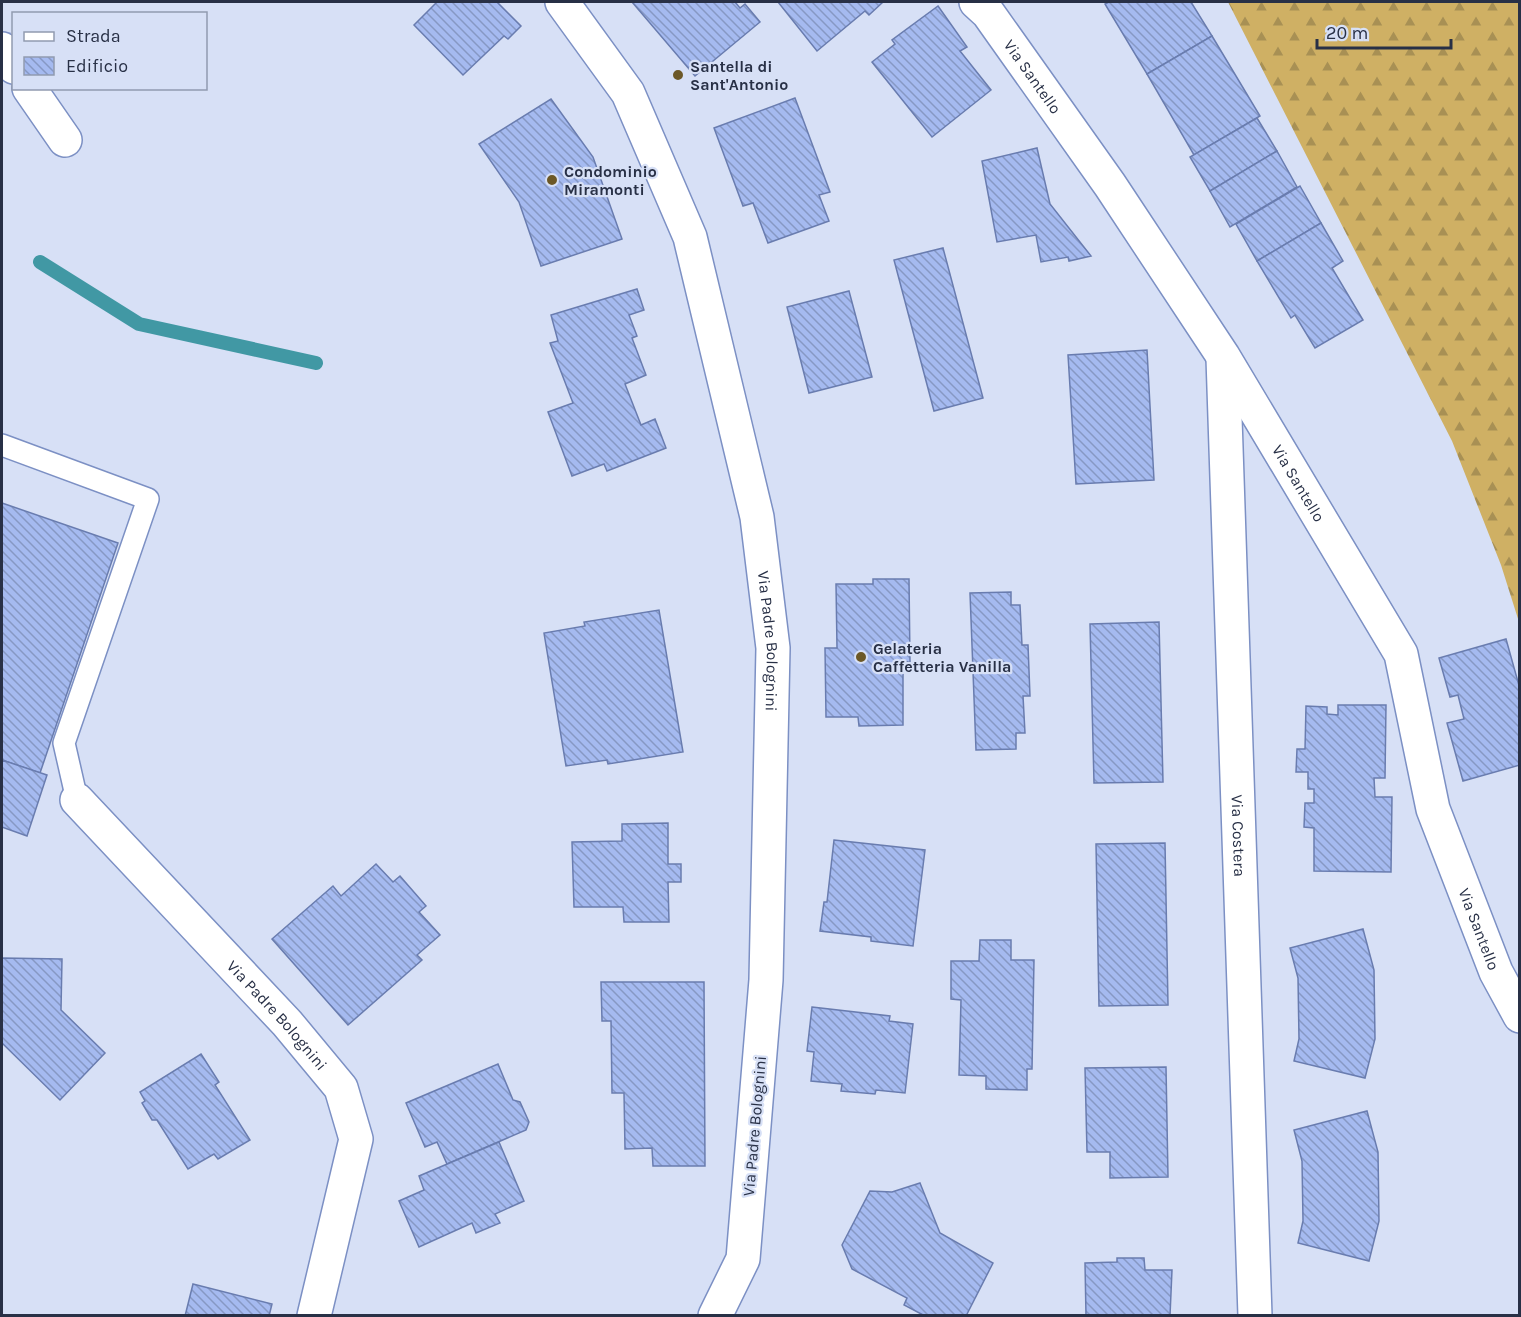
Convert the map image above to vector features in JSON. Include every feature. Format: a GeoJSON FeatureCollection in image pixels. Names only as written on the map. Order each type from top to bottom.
{"type":"FeatureCollection","features":[{"type":"Feature","properties":{"kind":"street","name":"Via Padre Bolognini"},"geometry":{"type":"LineString","coordinates":[[562,2],[628,93],[690,237],[758,517],[773,648],[766,980],[743,1259],[715,1316]]}},
{"type":"Feature","properties":{"kind":"street","name":"Via Santello"},"geometry":{"type":"LineString","coordinates":[[976,2],[988,13],[1110,185],[1223,356],[1401,654],[1433,809],[1496,972],[1520,1016]]}},
{"type":"Feature","properties":{"kind":"street"},"geometry":{"type":"LineString","coordinates":[[2,49],[12,64]]}},
{"type":"Feature","properties":{"kind":"street"},"geometry":{"type":"LineString","coordinates":[[30,90],[65,140]]}},
{"type":"Feature","properties":{"kind":"street","name":"Via Costera"},"geometry":{"type":"LineString","coordinates":[[1223,356],[1255,1316]]}},
{"type":"Feature","properties":{"kind":"street","name":"Via Padre Bolognini"},"geometry":{"type":"LineString","coordinates":[[77,800],[287,1023],[341,1088],[356,1139],[314,1316]]}},
{"type":"Feature","properties":{"kind":"lane"},"geometry":{"type":"LineString","coordinates":[[2,445],[148,499],[64,743],[77,800]]}},
{"type":"Feature","properties":{"kind":"green space"},"geometry":{"type":"Polygon","coordinates":[[[1228,2],[1519,2],[1519,622],[1501,565],[1452,441],[1228,2]]]}},
{"type":"Feature","properties":{"kind":"building"},"geometry":{"type":"Polygon","coordinates":[[[437,2],[497,2],[521,26],[508,39],[504,36],[463,75],[414,25],[437,2]]]}},
{"type":"Feature","properties":{"kind":"building"},"geometry":{"type":"Polygon","coordinates":[[[632,2],[735,2],[740,8],[745,4],[760,22],[695,76],[632,2]]]}},
{"type":"Feature","properties":{"kind":"building"},"geometry":{"type":"Polygon","coordinates":[[[778,2],[883,2],[869,15],[865,11],[817,51],[778,2]]]}},
{"type":"Feature","properties":{"kind":"building"},"geometry":{"type":"Polygon","coordinates":[[[1109,2],[1191,2],[1212,36],[1147,74],[1105,4],[1109,2]]]}},
{"type":"Feature","properties":{"kind":"building"},"geometry":{"type":"Polygon","coordinates":[[[938,6],[967,47],[960,51],[991,90],[932,137],[872,62],[895,44],[892,40],[938,6]]]}},
{"type":"Feature","properties":{"kind":"building"},"geometry":{"type":"Polygon","coordinates":[[[1212,36],[1260,116],[1194,155],[1147,74],[1212,36]]]}},
{"type":"Feature","properties":{"kind":"building"},"geometry":{"type":"Polygon","coordinates":[[[795,98],[830,192],[819,195],[829,221],[768,243],[753,203],[743,206],[714,128],[795,98]]]}},
{"type":"Feature","properties":{"kind":"building","name":"Condominio Miramonti"},"geometry":{"type":"Polygon","coordinates":[[[551,99],[593,157],[622,239],[541,266],[519,202],[479,144],[551,99]]]}},
{"type":"Feature","properties":{"kind":"building"},"geometry":{"type":"Polygon","coordinates":[[[1257,118],[1277,151],[1210,191],[1190,157],[1257,118]]]}},
{"type":"Feature","properties":{"kind":"building"},"geometry":{"type":"Polygon","coordinates":[[[1037,148],[1050,204],[1091,256],[1069,261],[1068,257],[1041,262],[1036,235],[997,242],[982,161],[1037,148]]]}},
{"type":"Feature","properties":{"kind":"building"},"geometry":{"type":"Polygon","coordinates":[[[1277,151],[1297,187],[1230,227],[1210,191],[1277,151]]]}},
{"type":"Feature","properties":{"kind":"building"},"geometry":{"type":"Polygon","coordinates":[[[1300,186],[1321,223],[1257,261],[1236,224],[1300,186]]]}},
{"type":"Feature","properties":{"kind":"building"},"geometry":{"type":"Polygon","coordinates":[[[1321,223],[1343,261],[1332,268],[1363,320],[1315,348],[1295,315],[1291,318],[1257,261],[1321,223]]]}},
{"type":"Feature","properties":{"kind":"building"},"geometry":{"type":"Polygon","coordinates":[[[943,248],[983,398],[934,411],[894,260],[943,248]]]}},
{"type":"Feature","properties":{"kind":"building"},"geometry":{"type":"Polygon","coordinates":[[[637,289],[644,310],[629,315],[637,336],[632,338],[646,375],[625,384],[641,425],[655,419],[666,448],[607,471],[604,464],[572,476],[548,412],[573,403],[550,343],[558,341],[551,315],[637,289]]]}},
{"type":"Feature","properties":{"kind":"building"},"geometry":{"type":"Polygon","coordinates":[[[849,291],[872,377],[809,393],[787,307],[849,291]]]}},
{"type":"Feature","properties":{"kind":"building"},"geometry":{"type":"Polygon","coordinates":[[[1147,350],[1154,480],[1076,484],[1068,355],[1147,350]]]}},
{"type":"Feature","properties":{"kind":"building"},"geometry":{"type":"Polygon","coordinates":[[[2,503],[118,543],[40,773],[2,760],[2,503]]]}},
{"type":"Feature","properties":{"kind":"building"},"geometry":{"type":"Polygon","coordinates":[[[873,579],[909,579],[910,662],[903,661],[903,725],[859,726],[858,717],[826,717],[825,648],[837,648],[836,584],[873,584],[873,579]]]}},
{"type":"Feature","properties":{"kind":"building"},"geometry":{"type":"Polygon","coordinates":[[[1011,592],[1011,605],[1020,605],[1022,645],[1028,645],[1030,696],[1023,696],[1025,733],[1016,733],[1016,749],[976,750],[970,593],[1011,592]]]}},
{"type":"Feature","properties":{"kind":"building"},"geometry":{"type":"Polygon","coordinates":[[[659,610],[683,752],[608,764],[607,760],[566,766],[544,633],[585,626],[584,622],[659,610]]]}},
{"type":"Feature","properties":{"kind":"building"},"geometry":{"type":"Polygon","coordinates":[[[1159,622],[1163,782],[1094,783],[1090,624],[1159,622]]]}},
{"type":"Feature","properties":{"kind":"building"},"geometry":{"type":"Polygon","coordinates":[[[1506,639],[1520,689],[1520,765],[1463,781],[1447,723],[1464,719],[1458,695],[1450,697],[1439,658],[1506,639]]]}},
{"type":"Feature","properties":{"kind":"building"},"geometry":{"type":"Polygon","coordinates":[[[1338,705],[1386,705],[1385,778],[1374,778],[1375,797],[1392,797],[1391,872],[1314,871],[1314,828],[1304,827],[1305,803],[1314,803],[1314,789],[1308,789],[1308,772],[1296,772],[1297,749],[1305,749],[1306,706],[1327,707],[1327,714],[1338,715],[1338,705]]]}},
{"type":"Feature","properties":{"kind":"building"},"geometry":{"type":"Polygon","coordinates":[[[2,760],[47,775],[27,836],[2,827],[2,760]]]}},
{"type":"Feature","properties":{"kind":"building"},"geometry":{"type":"Polygon","coordinates":[[[668,823],[668,864],[681,864],[681,882],[668,882],[669,922],[624,922],[623,907],[574,907],[572,842],[622,841],[622,824],[668,823]]]}},
{"type":"Feature","properties":{"kind":"building"},"geometry":{"type":"Polygon","coordinates":[[[834,840],[925,850],[913,946],[871,941],[871,937],[820,931],[824,902],[827,902],[834,840]]]}},
{"type":"Feature","properties":{"kind":"building"},"geometry":{"type":"Polygon","coordinates":[[[1165,843],[1168,1005],[1099,1006],[1096,844],[1165,843]]]}},
{"type":"Feature","properties":{"kind":"building"},"geometry":{"type":"Polygon","coordinates":[[[376,864],[393,882],[400,876],[426,906],[419,912],[440,935],[417,955],[422,960],[348,1025],[272,939],[333,886],[341,896],[376,864]]]}},
{"type":"Feature","properties":{"kind":"building"},"geometry":{"type":"Polygon","coordinates":[[[1363,929],[1374,970],[1375,1039],[1365,1078],[1294,1061],[1299,1039],[1298,978],[1290,948],[1363,929]]]}},
{"type":"Feature","properties":{"kind":"building"},"geometry":{"type":"Polygon","coordinates":[[[980,940],[1011,940],[1011,960],[1034,960],[1032,1069],[1027,1069],[1027,1090],[986,1089],[986,1076],[959,1075],[961,1000],[951,999],[951,961],[979,961],[980,940]]]}},
{"type":"Feature","properties":{"kind":"building"},"geometry":{"type":"Polygon","coordinates":[[[2,958],[62,959],[61,1010],[105,1053],[60,1100],[2,1043],[2,958]]]}},
{"type":"Feature","properties":{"kind":"building"},"geometry":{"type":"Polygon","coordinates":[[[601,982],[704,982],[705,1166],[653,1166],[652,1148],[625,1149],[624,1093],[612,1093],[611,1021],[602,1021],[601,982]]]}},
{"type":"Feature","properties":{"kind":"building"},"geometry":{"type":"Polygon","coordinates":[[[812,1007],[890,1016],[889,1021],[913,1024],[905,1093],[876,1090],[875,1094],[841,1091],[842,1084],[811,1081],[814,1052],[807,1051],[812,1007]]]}},
{"type":"Feature","properties":{"kind":"building"},"geometry":{"type":"Polygon","coordinates":[[[201,1054],[219,1082],[215,1085],[250,1140],[218,1159],[214,1154],[188,1169],[157,1120],[152,1120],[142,1103],[145,1101],[140,1092],[201,1054]]]}},
{"type":"Feature","properties":{"kind":"building"},"geometry":{"type":"Polygon","coordinates":[[[498,1064],[513,1100],[520,1102],[529,1122],[526,1130],[447,1164],[437,1142],[425,1147],[406,1103],[498,1064]]]}},
{"type":"Feature","properties":{"kind":"building"},"geometry":{"type":"Polygon","coordinates":[[[1166,1067],[1168,1177],[1110,1178],[1110,1152],[1087,1152],[1085,1068],[1166,1067]]]}},
{"type":"Feature","properties":{"kind":"building"},"geometry":{"type":"Polygon","coordinates":[[[1367,1111],[1378,1152],[1379,1221],[1369,1261],[1298,1243],[1303,1221],[1302,1161],[1294,1130],[1367,1111]]]}},
{"type":"Feature","properties":{"kind":"building"},"geometry":{"type":"Polygon","coordinates":[[[499,1142],[524,1201],[495,1214],[500,1223],[476,1233],[472,1223],[419,1247],[399,1201],[424,1190],[419,1176],[499,1142]]]}},
{"type":"Feature","properties":{"kind":"building"},"geometry":{"type":"Polygon","coordinates":[[[920,1183],[940,1233],[993,1263],[966,1316],[925,1316],[904,1305],[907,1298],[852,1269],[842,1245],[870,1191],[892,1192],[920,1183]]]}},
{"type":"Feature","properties":{"kind":"building"},"geometry":{"type":"Polygon","coordinates":[[[1117,1258],[1144,1258],[1145,1270],[1172,1270],[1170,1316],[1086,1316],[1085,1263],[1117,1262],[1117,1258]]]}},
{"type":"Feature","properties":{"kind":"building"},"geometry":{"type":"Polygon","coordinates":[[[193,1284],[272,1304],[269,1316],[185,1316],[193,1284]]]}},
{"type":"Feature","properties":{"kind":"waterway"},"geometry":{"type":"LineString","coordinates":[[40,262],[139,324],[316,363]]}},
{"type":"Feature","properties":{"kind":"place","name":"Santella di Sant'Antonio"},"geometry":{"type":"Point","coordinates":[678,75]}},
{"type":"Feature","properties":{"kind":"place","name":"Condominio Miramonti"},"geometry":{"type":"Point","coordinates":[552,180]}},
{"type":"Feature","properties":{"kind":"place","name":"Gelateria Caffetteria Vanilla"},"geometry":{"type":"Point","coordinates":[861,657]}}]}
